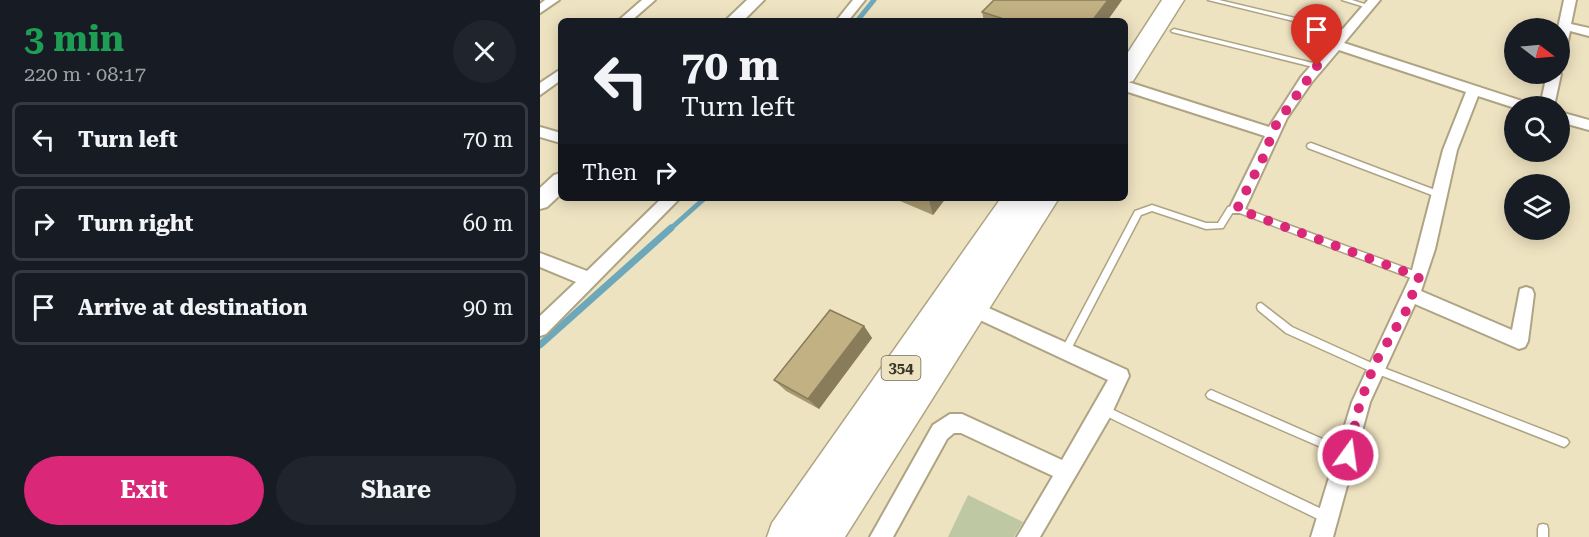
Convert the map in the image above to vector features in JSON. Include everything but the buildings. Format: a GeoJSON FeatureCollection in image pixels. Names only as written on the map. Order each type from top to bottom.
{"type":"FeatureCollection","features":[{"type":"Feature","properties":{"kind":"highway"},"geometry":{"type":"LineString","coordinates":[[1128,33],[1150,0]]}},
{"type":"Feature","properties":{"kind":"highway"},"geometry":{"type":"LineString","coordinates":[[1128,70],[1173,0]]}},
{"type":"Feature","properties":{"kind":"highway","name":"354"},"geometry":{"type":"LineString","coordinates":[[786,537],[1014,201]]}},
{"type":"Feature","properties":{"kind":"highway","name":"354"},"geometry":{"type":"LineString","coordinates":[[823,537],[1043,201]]}},
{"type":"Feature","properties":{"kind":"street"},"geometry":{"type":"LineString","coordinates":[[540,9],[553,0]]}},
{"type":"Feature","properties":{"kind":"street"},"geometry":{"type":"LineString","coordinates":[[628,18],[650,0]]}},
{"type":"Feature","properties":{"kind":"street"},"geometry":{"type":"LineString","coordinates":[[736,18],[756,0]]}},
{"type":"Feature","properties":{"kind":"street"},"geometry":{"type":"LineString","coordinates":[[844,18],[859,0]]}},
{"type":"Feature","properties":{"kind":"street"},"geometry":{"type":"LineString","coordinates":[[1566,18],[1569,0]]}},
{"type":"Feature","properties":{"kind":"street"},"geometry":{"type":"LineString","coordinates":[[1237,209],[1265,154],[1272,133],[1317,66],[1371,3]]}},
{"type":"Feature","properties":{"kind":"street"},"geometry":{"type":"LineString","coordinates":[[1570,27],[1589,32]]}},
{"type":"Feature","properties":{"kind":"street"},"geometry":{"type":"LineString","coordinates":[[1335,44],[1504,100]]}},
{"type":"Feature","properties":{"kind":"street"},"geometry":{"type":"LineString","coordinates":[[540,90],[558,75]]}},
{"type":"Feature","properties":{"kind":"street"},"geometry":{"type":"LineString","coordinates":[[1128,87],[1272,133]]}},
{"type":"Feature","properties":{"kind":"street"},"geometry":{"type":"LineString","coordinates":[[1322,537],[1348,455],[1360,403],[1373,368],[1406,311],[1419,277],[1441,195],[1448,157],[1473,91]]}},
{"type":"Feature","properties":{"kind":"street"},"geometry":{"type":"LineString","coordinates":[[1570,120],[1589,125]]}},
{"type":"Feature","properties":{"kind":"street"},"geometry":{"type":"LineString","coordinates":[[540,132],[558,137]]}},
{"type":"Feature","properties":{"kind":"street"},"geometry":{"type":"LineString","coordinates":[[540,201],[558,184]]}},
{"type":"Feature","properties":{"kind":"street"},"geometry":{"type":"LineString","coordinates":[[540,328],[669,201]]}},
{"type":"Feature","properties":{"kind":"street"},"geometry":{"type":"LineString","coordinates":[[540,260],[590,280]]}},
{"type":"Feature","properties":{"kind":"street"},"geometry":{"type":"LineString","coordinates":[[1412,295],[1519,341],[1526,294]]}},
{"type":"Feature","properties":{"kind":"street"},"geometry":{"type":"LineString","coordinates":[[973,309],[1120,376],[1103,410],[1028,537]]}},
{"type":"Feature","properties":{"kind":"street"},"geometry":{"type":"LineString","coordinates":[[881,537],[939,432],[950,424],[962,423],[1066,472]]}},
{"type":"Feature","properties":{"kind":"lane"},"geometry":{"type":"LineString","coordinates":[[1211,0],[1346,32]]}},
{"type":"Feature","properties":{"kind":"lane"},"geometry":{"type":"LineString","coordinates":[[1345,0],[1371,3]]}},
{"type":"Feature","properties":{"kind":"lane"},"geometry":{"type":"LineString","coordinates":[[1174,31],[1317,66]]}},
{"type":"Feature","properties":{"kind":"lane"},"geometry":{"type":"LineString","coordinates":[[1311,146],[1441,195]]}},
{"type":"Feature","properties":{"kind":"lane"},"geometry":{"type":"LineString","coordinates":[[1066,350],[1138,213],[1152,208],[1206,226],[1220,226],[1231,209],[1237,209],[1419,277]]}},
{"type":"Feature","properties":{"kind":"lane"},"geometry":{"type":"LineString","coordinates":[[1261,307],[1289,330],[1373,368],[1564,442]]}},
{"type":"Feature","properties":{"kind":"lane"},"geometry":{"type":"LineString","coordinates":[[1211,395],[1348,455]]}},
{"type":"Feature","properties":{"kind":"lane"},"geometry":{"type":"LineString","coordinates":[[1103,410],[1329,519]]}},
{"type":"Feature","properties":{"kind":"green space"},"geometry":{"type":"Polygon","coordinates":[[[968,495],[1023,522],[1014,537],[948,537],[968,495]]]}},
{"type":"Feature","properties":{"kind":"waterway"},"geometry":{"type":"LineString","coordinates":[[859,18],[874,0]]}},
{"type":"Feature","properties":{"kind":"waterway"},"geometry":{"type":"LineString","coordinates":[[669,230],[702,201]]}},
{"type":"Feature","properties":{"kind":"waterway"},"geometry":{"type":"LineString","coordinates":[[540,345],[671,228]]}},
{"type":"Feature","properties":{"kind":"route"},"geometry":{"type":"LineString","coordinates":[[1317,66],[1274,128],[1265,154],[1237,209],[1419,277],[1406,311],[1375,363],[1360,403],[1348,455]]}}]}
